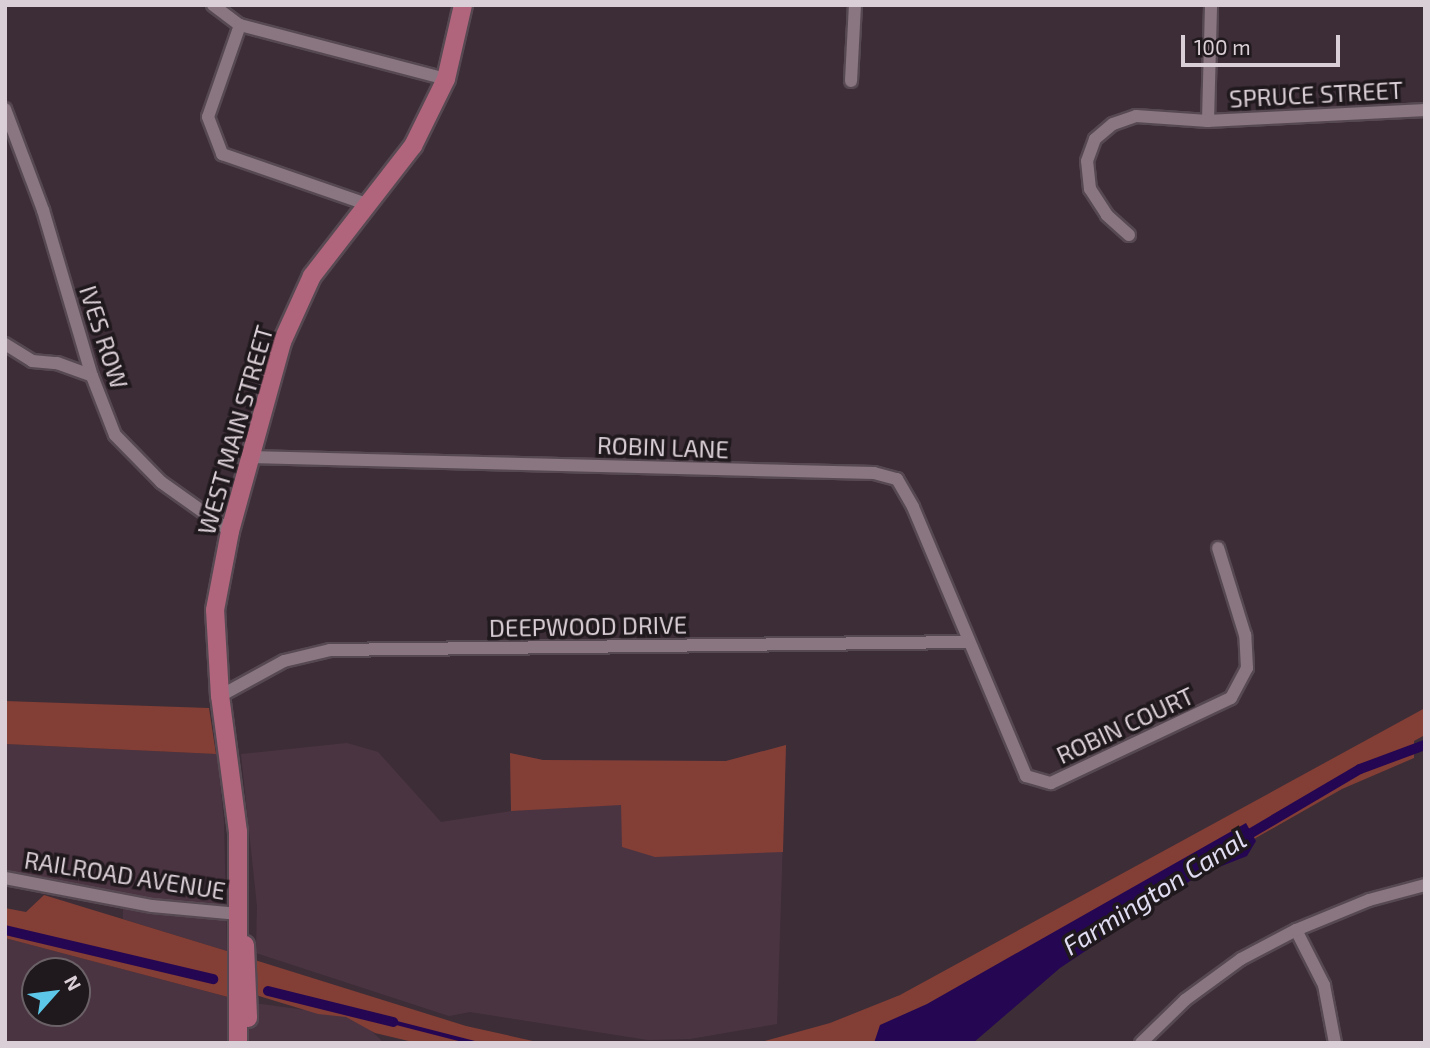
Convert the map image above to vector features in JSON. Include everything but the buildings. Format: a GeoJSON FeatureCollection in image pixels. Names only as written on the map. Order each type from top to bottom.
{"type":"FeatureCollection","features":[{"type":"Feature","properties":{"kind":"main road","name":"WEST MAIN STREET"},"geometry":{"type":"LineString","coordinates":[[238,1043],[239,832],[220,696],[215,610],[230,531],[285,335],[312,276],[413,146],[446,79],[463,5]]}},
{"type":"Feature","properties":{"kind":"main road","name":"WEST MAIN STREET"},"geometry":{"type":"LineString","coordinates":[[239,914],[248,960],[248,1043]]}},
{"type":"Feature","properties":{"kind":"street"},"geometry":{"type":"LineString","coordinates":[[213,5],[240,25],[446,79]]}},
{"type":"Feature","properties":{"kind":"street"},"geometry":{"type":"LineString","coordinates":[[851,81],[855,5]]}},
{"type":"Feature","properties":{"kind":"street"},"geometry":{"type":"LineString","coordinates":[[1209,121],[1211,5]]}},
{"type":"Feature","properties":{"kind":"street"},"geometry":{"type":"LineString","coordinates":[[240,25],[208,117],[222,154],[366,204]]}},
{"type":"Feature","properties":{"kind":"street","name":"IVES ROW"},"geometry":{"type":"LineString","coordinates":[[5,109],[43,210],[92,376],[116,435],[160,482],[230,531]]}},
{"type":"Feature","properties":{"kind":"street","name":"SPRUCE STREET"},"geometry":{"type":"LineString","coordinates":[[1129,236],[1107,215],[1090,189],[1087,161],[1096,139],[1113,124],[1136,116],[1209,121],[1425,110]]}},
{"type":"Feature","properties":{"kind":"street"},"geometry":{"type":"LineString","coordinates":[[5,344],[32,361],[57,363],[92,376]]}},
{"type":"Feature","properties":{"kind":"street","name":"ROBIN LANE"},"geometry":{"type":"LineString","coordinates":[[250,457],[874,473],[897,479],[913,507],[966,642]]}},
{"type":"Feature","properties":{"kind":"street","name":"ROBIN COURT"},"geometry":{"type":"LineString","coordinates":[[966,642],[1026,776],[1051,783],[1231,698],[1247,668],[1245,635],[1218,548]]}},
{"type":"Feature","properties":{"kind":"street","name":"DEEPWOOD DRIVE"},"geometry":{"type":"LineString","coordinates":[[220,696],[284,661],[330,650],[966,642]]}},
{"type":"Feature","properties":{"kind":"street","name":"RAILROAD AVENUE"},"geometry":{"type":"LineString","coordinates":[[5,878],[152,906],[239,914]]}},
{"type":"Feature","properties":{"kind":"street"},"geometry":{"type":"LineString","coordinates":[[1141,1043],[1185,1000],[1241,959],[1296,930],[1369,900],[1425,885]]}},
{"type":"Feature","properties":{"kind":"street"},"geometry":{"type":"LineString","coordinates":[[1296,930],[1324,985],[1335,1043]]}},
{"type":"Feature","properties":{"kind":"shaded area"},"geometry":{"type":"Polygon","coordinates":[[[5,701],[209,708],[216,754],[5,744],[5,701]]]}},
{"type":"Feature","properties":{"kind":"shaded area"},"geometry":{"type":"Polygon","coordinates":[[[1425,708],[1425,735],[1414,741],[1414,758],[1342,789],[1057,951],[893,1035],[874,1043],[757,1043],[830,1023],[900,995],[1425,708]]]}},
{"type":"Feature","properties":{"kind":"shaded area"},"geometry":{"type":"Polygon","coordinates":[[[347,743],[378,752],[441,822],[511,811],[510,753],[543,760],[726,761],[786,745],[777,1024],[690,1039],[648,1040],[470,1012],[449,1016],[256,953],[257,906],[241,754],[347,743]]]}},
{"type":"Feature","properties":{"kind":"shaded area"},"geometry":{"type":"Polygon","coordinates":[[[5,744],[217,754],[224,822],[227,951],[123,919],[123,907],[5,885],[5,744]]]}},
{"type":"Feature","properties":{"kind":"shaded area"},"geometry":{"type":"Polygon","coordinates":[[[786,745],[783,852],[655,857],[622,847],[621,805],[511,811],[510,753],[543,760],[726,761],[786,745]]]}},
{"type":"Feature","properties":{"kind":"shaded area"},"geometry":{"type":"Polygon","coordinates":[[[44,895],[227,951],[228,997],[91,961],[91,957],[77,957],[5,938],[5,908],[26,912],[44,895]]]}},
{"type":"Feature","properties":{"kind":"shaded area"},"geometry":{"type":"Polygon","coordinates":[[[5,938],[77,957],[21,957],[21,1027],[91,1027],[91,961],[228,997],[228,1005],[261,1004],[357,1017],[384,1043],[5,1043],[5,938]]]}},
{"type":"Feature","properties":{"kind":"shaded area"},"geometry":{"type":"Polygon","coordinates":[[[252,959],[466,1026],[542,1043],[417,1043],[375,1033],[346,1017],[318,1014],[252,994],[252,959]]]}},
{"type":"Feature","properties":{"kind":"water"},"geometry":{"type":"Polygon","coordinates":[[[1246,823],[1256,841],[1247,856],[1199,875],[1060,968],[973,1043],[874,1043],[880,1025],[927,1004],[1246,823]]]}},
{"type":"Feature","properties":{"kind":"waterway","name":"Farmington Canal"},"geometry":{"type":"LineString","coordinates":[[1241,839],[1360,769],[1425,745]]}},
{"type":"Feature","properties":{"kind":"waterway","name":"Farmington Canal"},"geometry":{"type":"LineString","coordinates":[[5,930],[213,979]]}},
{"type":"Feature","properties":{"kind":"waterway","name":"Farmington Canal"},"geometry":{"type":"LineString","coordinates":[[268,991],[393,1022]]}},
{"type":"Feature","properties":{"kind":"waterway"},"geometry":{"type":"LineString","coordinates":[[393,1022],[475,1043]]}}]}
